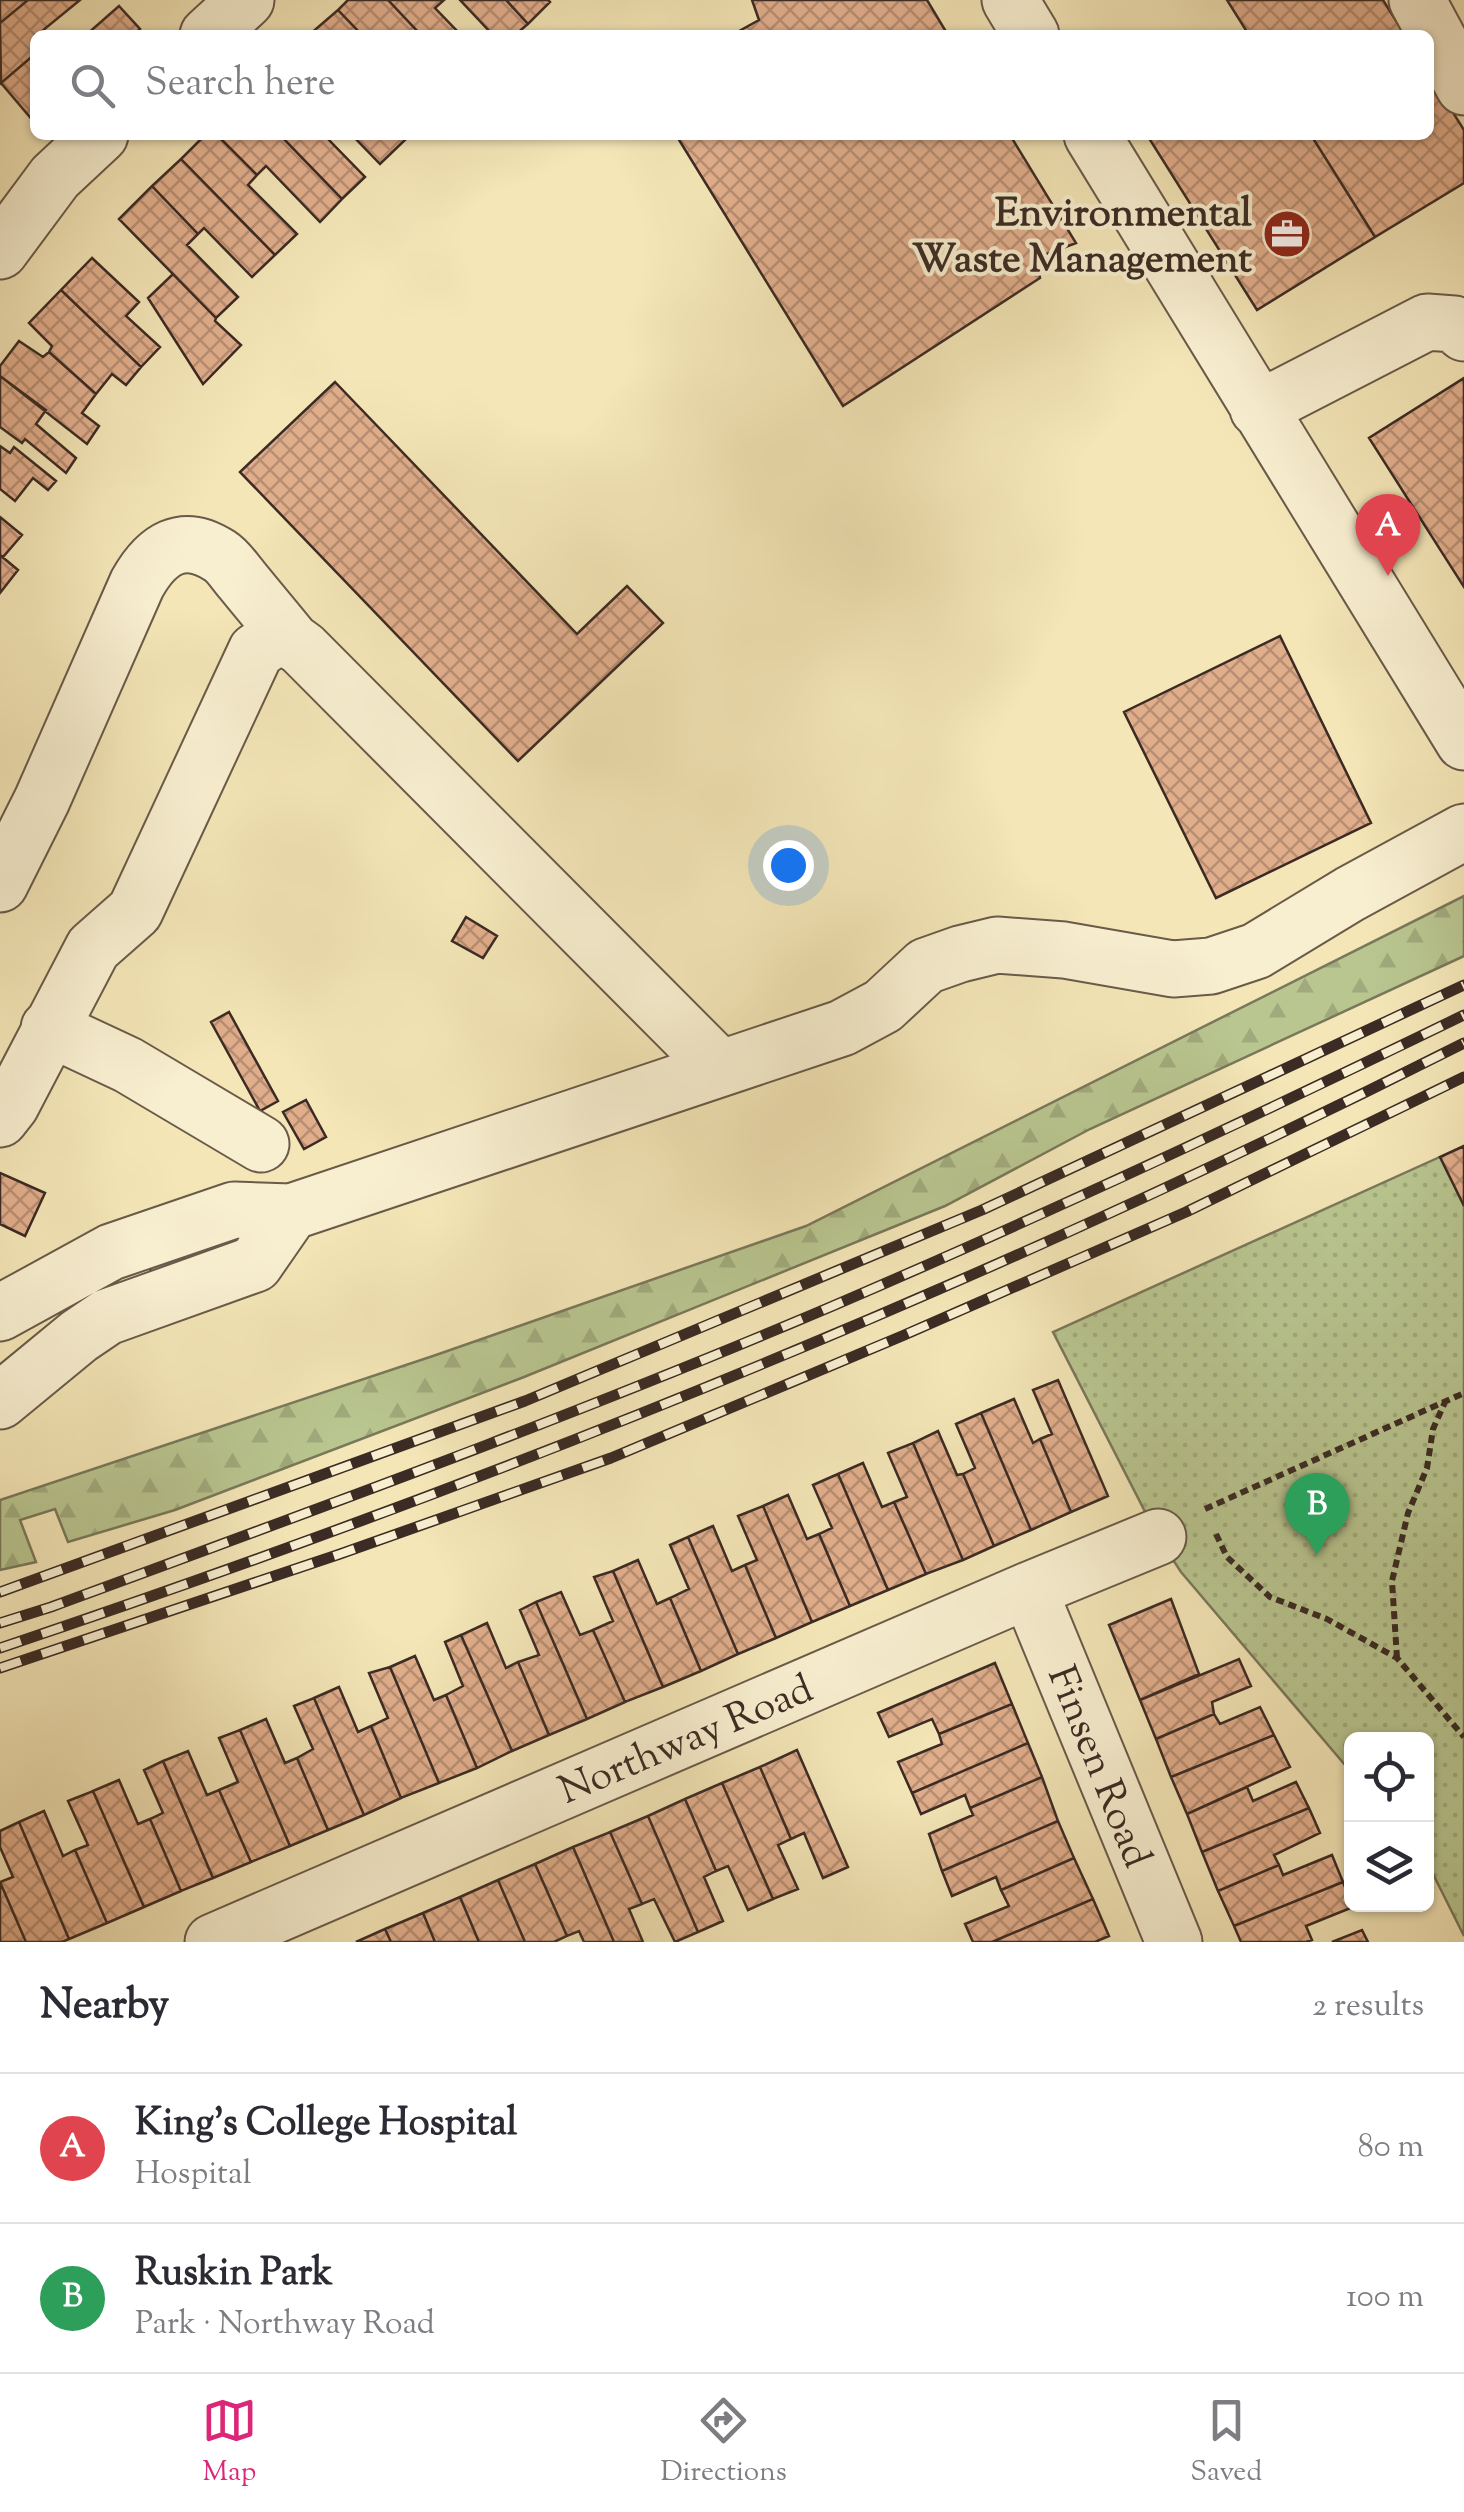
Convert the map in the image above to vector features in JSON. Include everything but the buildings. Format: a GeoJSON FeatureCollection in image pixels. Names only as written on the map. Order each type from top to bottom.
{"type":"FeatureCollection","features":[{"type":"Feature","properties":{"kind":"street"},"geometry":{"type":"LineString","coordinates":[[213,30],[246,0]]}},
{"type":"Feature","properties":{"kind":"street"},"geometry":{"type":"LineString","coordinates":[[1010,0],[1028,30]]}},
{"type":"Feature","properties":{"kind":"street"},"geometry":{"type":"LineString","coordinates":[[1417,0],[1433,30]]}},
{"type":"Feature","properties":{"kind":"street"},"geometry":{"type":"LineString","coordinates":[[1434,31],[1464,87]]}},
{"type":"Feature","properties":{"kind":"street"},"geometry":{"type":"LineString","coordinates":[[7,224],[95,140]]}},
{"type":"Feature","properties":{"kind":"street"},"geometry":{"type":"LineString","coordinates":[[1095,140],[1464,742]]}},
{"type":"Feature","properties":{"kind":"street"},"geometry":{"type":"LineString","coordinates":[[1258,408],[1426,322],[1454,324],[1464,333]]}},
{"type":"Feature","properties":{"kind":"street"},"geometry":{"type":"LineString","coordinates":[[0,884],[42,800],[137,584],[156,556],[172,547],[198,546],[222,556],[274,646]]}},
{"type":"Feature","properties":{"kind":"street"},"geometry":{"type":"LineString","coordinates":[[0,1119],[93,948],[135,911],[274,646]]}},
{"type":"Feature","properties":{"kind":"street"},"geometry":{"type":"LineString","coordinates":[[274,646],[303,649],[720,1068]]}},
{"type":"Feature","properties":{"kind":"street"},"geometry":{"type":"LineString","coordinates":[[0,1313],[111,1252],[234,1210],[291,1212],[842,1028],[883,1006],[926,966],[960,954],[997,945],[1064,950],[1174,969],[1211,966],[1256,951],[1464,832]]}},
{"type":"Feature","properties":{"kind":"street"},"geometry":{"type":"LineString","coordinates":[[50,1028],[128,1066],[261,1144]]}},
{"type":"Feature","properties":{"kind":"street"},"geometry":{"type":"LineString","coordinates":[[4,1385],[107,1317],[255,1264],[291,1212]]}},
{"type":"Feature","properties":{"kind":"street","name":"Northway Road"},"geometry":{"type":"LineString","coordinates":[[213,1942],[1158,1537]]}},
{"type":"Feature","properties":{"kind":"street","name":"Finsen Road"},"geometry":{"type":"LineString","coordinates":[[1029,1590],[1174,1942]]}},
{"type":"Feature","properties":{"kind":"path"},"geometry":{"type":"LineString","coordinates":[[1464,1393],[1203,1510],[1227,1557],[1270,1596],[1326,1619],[1396,1658],[1464,1737]]}},
{"type":"Feature","properties":{"kind":"path"},"geometry":{"type":"LineString","coordinates":[[1396,1658],[1392,1581],[1408,1513],[1426,1468],[1433,1429],[1446,1401]]}},
{"type":"Feature","properties":{"kind":"green space"},"geometry":{"type":"Polygon","coordinates":[[[1464,896],[1464,956],[1090,1129],[945,1206],[524,1377],[175,1510],[68,1542],[55,1509],[20,1520],[36,1562],[0,1570],[0,1500],[433,1356],[806,1226],[1464,896]]]}},
{"type":"Feature","properties":{"kind":"green space"},"geometry":{"type":"Polygon","coordinates":[[[1464,1146],[1464,1936],[1434,1876],[1434,1732],[1344,1732],[1344,1764],[1181,1572],[1158,1537],[1053,1332],[1464,1146]]]}},
{"type":"Feature","properties":{"kind":"railway"},"geometry":{"type":"LineString","coordinates":[[0,1592],[525,1401],[982,1210],[1464,985]]}},
{"type":"Feature","properties":{"kind":"railway"},"geometry":{"type":"LineString","coordinates":[[0,1623],[347,1498],[738,1346],[1072,1200],[1464,1015]]}},
{"type":"Feature","properties":{"kind":"railway"},"geometry":{"type":"LineString","coordinates":[[0,1648],[374,1516],[743,1372],[1107,1215],[1464,1043]]}},
{"type":"Feature","properties":{"kind":"railway"},"geometry":{"type":"LineString","coordinates":[[0,1668],[611,1458],[1186,1212],[1464,1077]]}},
{"type":"Feature","properties":{"kind":"place","name":"Environmental Waste Management"},"geometry":{"type":"Point","coordinates":[1287,234]}},
{"type":"Feature","properties":{"kind":"place","name":"King's College Hospital"},"geometry":{"type":"Point","coordinates":[1388,576]}},
{"type":"Feature","properties":{"kind":"place","name":"Ruskin Park"},"geometry":{"type":"Point","coordinates":[1317,1555]}}]}
